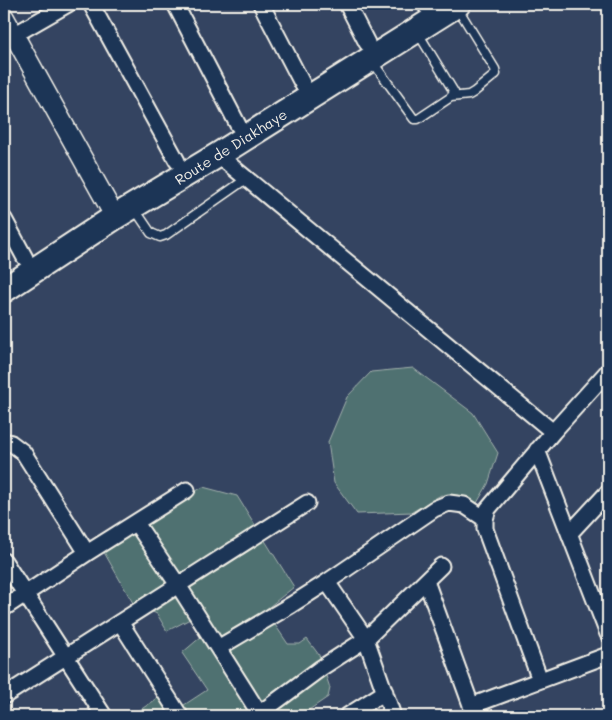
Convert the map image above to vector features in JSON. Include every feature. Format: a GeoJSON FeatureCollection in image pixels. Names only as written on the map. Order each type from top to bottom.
{"type":"FeatureCollection","features":[{"type":"Feature","properties":{"kind":"main road","name":"Route de Diakhaye"},"geometry":{"type":"LineString","coordinates":[[4,271],[24,258],[218,155],[369,51],[427,4]]}},
{"type":"Feature","properties":{"kind":"main road","name":"Route de Diakhaye"},"geometry":{"type":"LineString","coordinates":[[4,290],[119,209],[177,161],[303,85],[369,51],[416,30],[457,4]]}},
{"type":"Feature","properties":{"kind":"street"},"geometry":{"type":"LineString","coordinates":[[14,35],[68,4]]}},
{"type":"Feature","properties":{"kind":"street"},"geometry":{"type":"LineString","coordinates":[[91,4],[177,161]]}},
{"type":"Feature","properties":{"kind":"street"},"geometry":{"type":"LineString","coordinates":[[175,4],[238,125]]}},
{"type":"Feature","properties":{"kind":"street"},"geometry":{"type":"LineString","coordinates":[[261,4],[303,85]]}},
{"type":"Feature","properties":{"kind":"street"},"geometry":{"type":"LineString","coordinates":[[347,4],[369,51]]}},
{"type":"Feature","properties":{"kind":"street"},"geometry":{"type":"LineString","coordinates":[[4,17],[119,209]]}},
{"type":"Feature","properties":{"kind":"street"},"geometry":{"type":"LineString","coordinates":[[218,155],[553,432]]}},
{"type":"Feature","properties":{"kind":"street"},"geometry":{"type":"LineString","coordinates":[[4,219],[24,258]]}},
{"type":"Feature","properties":{"kind":"street"},"geometry":{"type":"LineString","coordinates":[[540,680],[485,529],[485,519],[488,509],[608,371]]}},
{"type":"Feature","properties":{"kind":"street"},"geometry":{"type":"LineString","coordinates":[[4,441],[23,452],[87,553]]}},
{"type":"Feature","properties":{"kind":"street"},"geometry":{"type":"LineString","coordinates":[[538,450],[570,532],[604,604],[608,634]]}},
{"type":"Feature","properties":{"kind":"street"},"geometry":{"type":"LineString","coordinates":[[4,608],[188,490]]}},
{"type":"Feature","properties":{"kind":"street"},"geometry":{"type":"LineString","coordinates":[[570,532],[608,492]]}},
{"type":"Feature","properties":{"kind":"street"},"geometry":{"type":"LineString","coordinates":[[4,696],[307,503]]}},
{"type":"Feature","properties":{"kind":"street"},"geometry":{"type":"LineString","coordinates":[[218,648],[327,582],[434,509],[449,503],[464,505],[485,519]]}},
{"type":"Feature","properties":{"kind":"street"},"geometry":{"type":"LineString","coordinates":[[136,523],[178,585],[260,715],[321,668],[366,640],[441,566]]}},
{"type":"Feature","properties":{"kind":"street"},"geometry":{"type":"LineString","coordinates":[[4,561],[104,716]]}},
{"type":"Feature","properties":{"kind":"street"},"geometry":{"type":"LineString","coordinates":[[426,581],[473,711],[540,680],[608,655]]}},
{"type":"Feature","properties":{"kind":"street"},"geometry":{"type":"LineString","coordinates":[[327,582],[366,640],[393,716]]}},
{"type":"Feature","properties":{"kind":"street"},"geometry":{"type":"LineString","coordinates":[[120,622],[180,716]]}},
{"type":"Feature","properties":{"kind":"street"},"geometry":{"type":"LineString","coordinates":[[347,716],[385,692]]}},
{"type":"Feature","properties":{"kind":"lane"},"geometry":{"type":"LineString","coordinates":[[369,51],[414,119],[418,119],[451,97],[474,92],[496,74],[495,69],[457,4]]}},
{"type":"Feature","properties":{"kind":"lane"},"geometry":{"type":"LineString","coordinates":[[416,30],[454,92],[451,97]]}},
{"type":"Feature","properties":{"kind":"lane"},"geometry":{"type":"LineString","coordinates":[[119,209],[151,233],[160,237],[166,235],[246,179]]}},
{"type":"Feature","properties":{"kind":"green space"},"geometry":{"type":"Polygon","coordinates":[[[413,368],[473,413],[498,453],[488,484],[477,503],[441,495],[412,512],[357,514],[334,483],[328,442],[347,397],[371,372],[413,368]]]}},
{"type":"Feature","properties":{"kind":"green space"},"geometry":{"type":"Polygon","coordinates":[[[203,487],[237,496],[294,587],[265,610],[288,644],[300,644],[307,639],[319,655],[330,688],[328,697],[300,716],[144,716],[140,710],[170,690],[181,707],[207,690],[182,653],[202,636],[190,619],[167,631],[157,614],[133,603],[101,547],[203,487]]]}}]}
